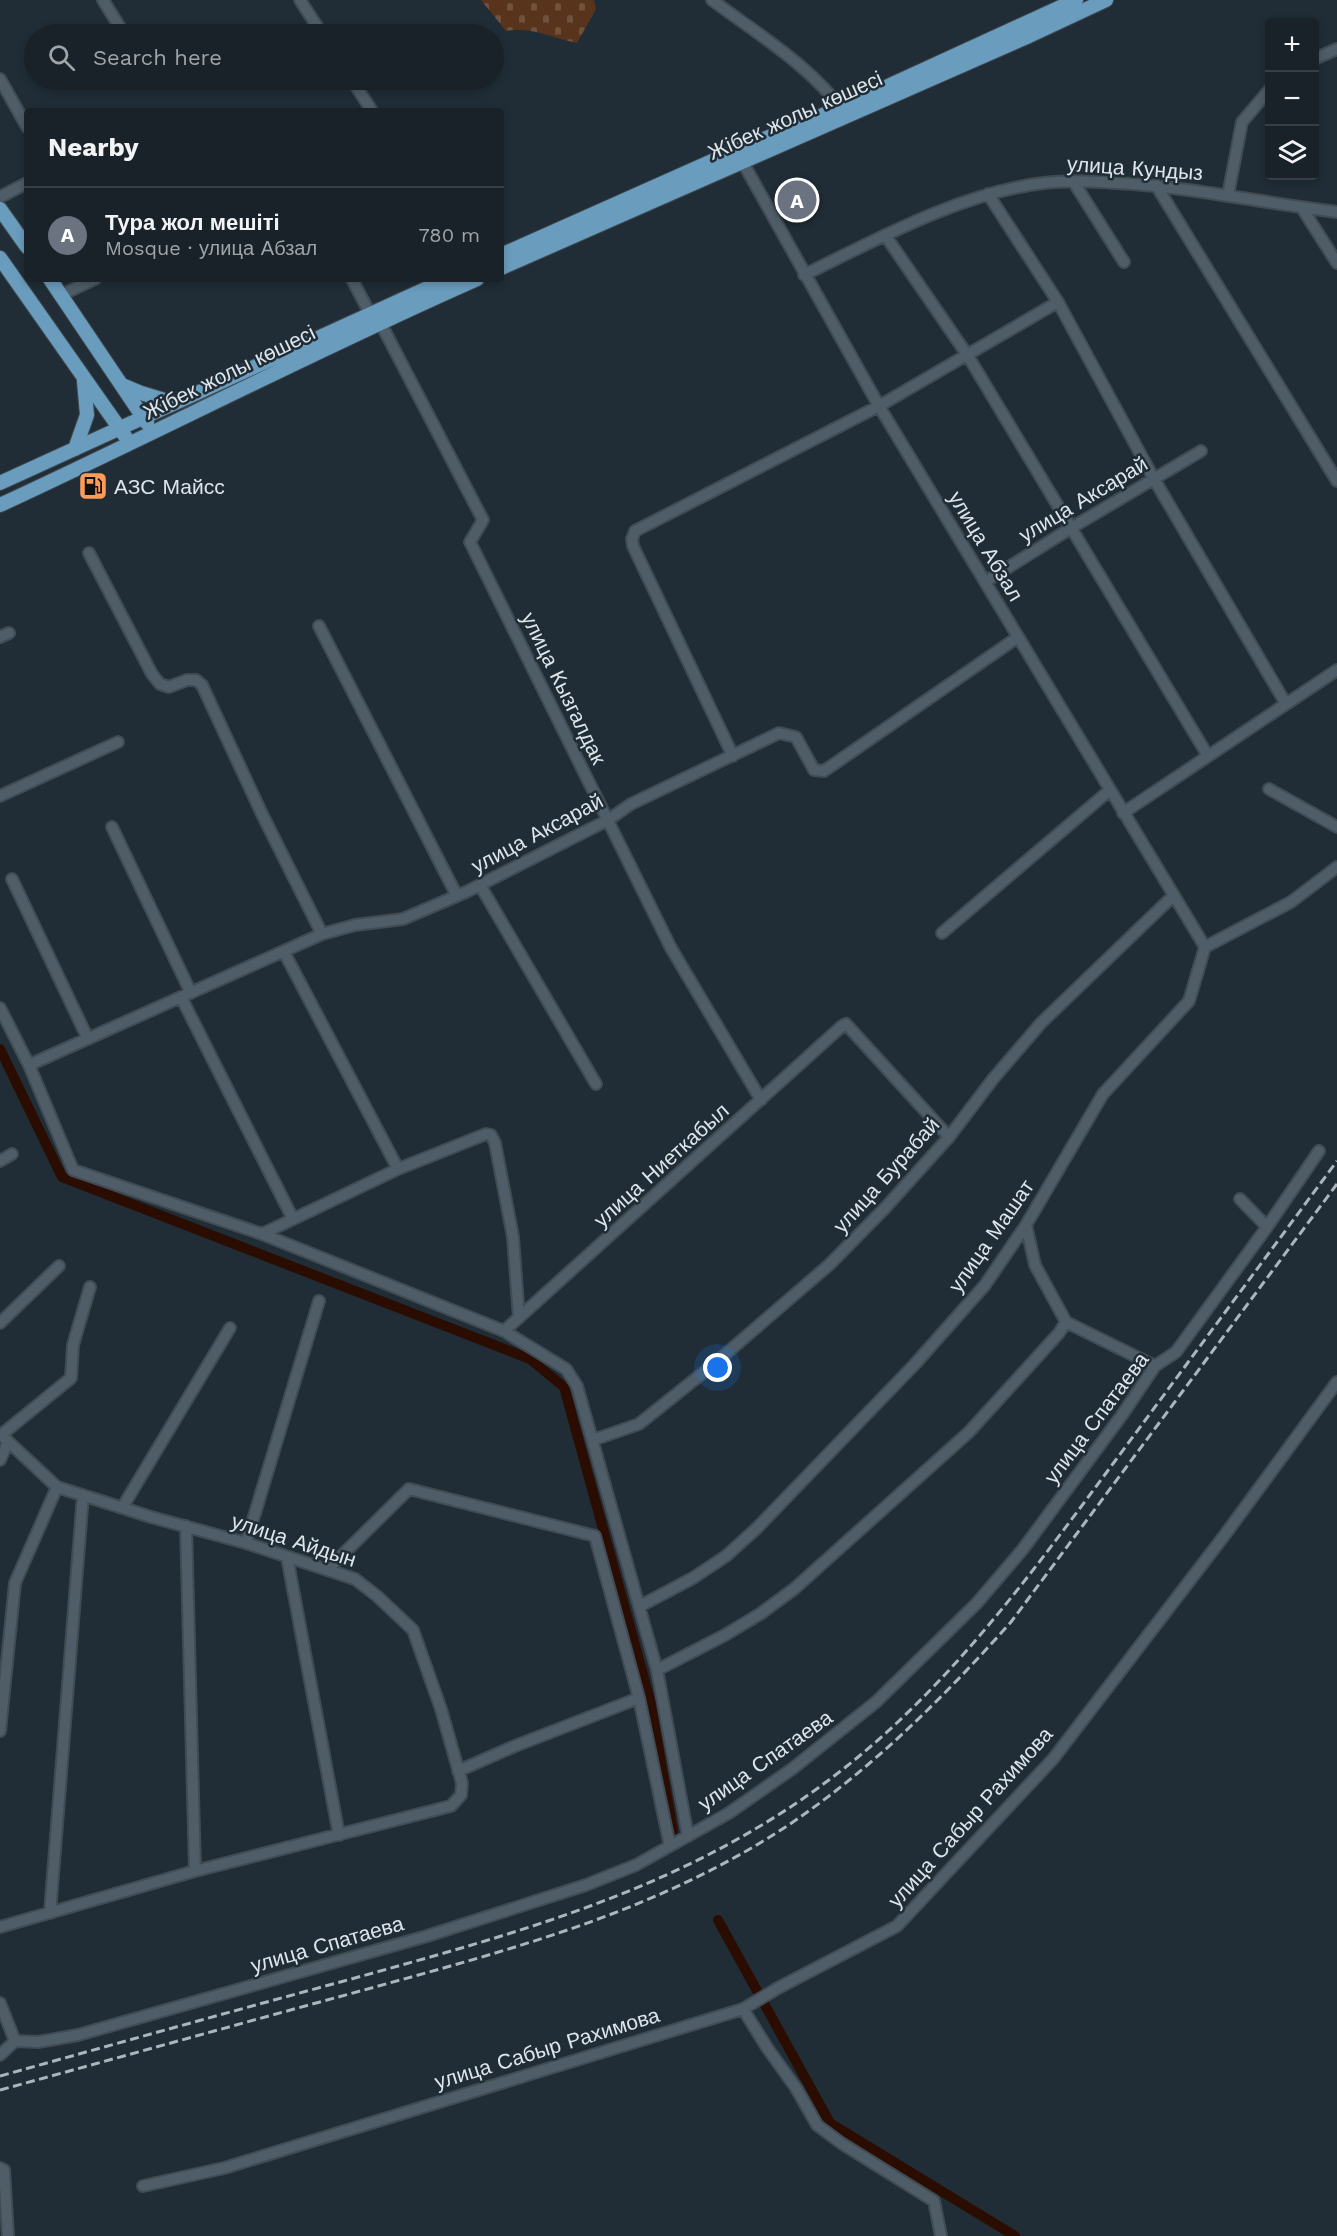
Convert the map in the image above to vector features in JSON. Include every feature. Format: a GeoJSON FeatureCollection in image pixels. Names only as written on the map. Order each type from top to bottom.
{"type":"FeatureCollection","features":[{"type":"Feature","properties":{"kind":"main road","name":"Жібек жолы көшесі"},"geometry":{"type":"LineString","coordinates":[[504,267],[742,161],[1076,0]]}},
{"type":"Feature","properties":{"kind":"main road","name":"Жібек жолы көшесі"},"geometry":{"type":"LineString","coordinates":[[504,254],[737,150],[843,112],[1029,36],[1106,0]]}},
{"type":"Feature","properties":{"kind":"main road"},"geometry":{"type":"LineString","coordinates":[[0,209],[24,243]]}},
{"type":"Feature","properties":{"kind":"main road"},"geometry":{"type":"LineString","coordinates":[[0,258],[5,276],[83,376],[131,444]]}},
{"type":"Feature","properties":{"kind":"main road"},"geometry":{"type":"LineString","coordinates":[[52,282],[153,433]]}},
{"type":"Feature","properties":{"kind":"main road","name":"Жібек жолы көшесі"},"geometry":{"type":"LineString","coordinates":[[0,505],[153,433],[441,282]]}},
{"type":"Feature","properties":{"kind":"main road","name":"Жібек жолы көшесі"},"geometry":{"type":"LineString","coordinates":[[0,483],[174,403],[375,318],[469,282]]}},
{"type":"Feature","properties":{"kind":"main road"},"geometry":{"type":"LineString","coordinates":[[75,449],[87,415],[83,376]]}},
{"type":"Feature","properties":{"kind":"main road"},"geometry":{"type":"LineString","coordinates":[[120,384],[174,403]]}},
{"type":"Feature","properties":{"kind":"street"},"geometry":{"type":"LineString","coordinates":[[103,0],[118,24]]}},
{"type":"Feature","properties":{"kind":"street"},"geometry":{"type":"LineString","coordinates":[[300,0],[316,24]]}},
{"type":"Feature","properties":{"kind":"street"},"geometry":{"type":"LineString","coordinates":[[712,0],[796,64],[817,82],[843,112]]}},
{"type":"Feature","properties":{"kind":"street"},"geometry":{"type":"LineString","coordinates":[[1319,57],[1337,49]]}},
{"type":"Feature","properties":{"kind":"street"},"geometry":{"type":"LineString","coordinates":[[0,79],[24,122]]}},
{"type":"Feature","properties":{"kind":"street"},"geometry":{"type":"LineString","coordinates":[[358,90],[370,108]]}},
{"type":"Feature","properties":{"kind":"street"},"geometry":{"type":"LineString","coordinates":[[1228,195],[1242,122],[1265,94]]}},
{"type":"Feature","properties":{"kind":"street","name":"улица Абзал"},"geometry":{"type":"LineString","coordinates":[[742,161],[879,406],[1205,947]]}},
{"type":"Feature","properties":{"kind":"street"},"geometry":{"type":"LineString","coordinates":[[1073,181],[1124,262]]}},
{"type":"Feature","properties":{"kind":"street","name":"улица Кундыз"},"geometry":{"type":"LineString","coordinates":[[804,275],[885,235],[988,194],[1046,182],[1156,185],[1337,212]]}},
{"type":"Feature","properties":{"kind":"street"},"geometry":{"type":"LineString","coordinates":[[0,197],[24,185]]}},
{"type":"Feature","properties":{"kind":"street"},"geometry":{"type":"LineString","coordinates":[[1156,185],[1337,481]]}},
{"type":"Feature","properties":{"kind":"street"},"geometry":{"type":"LineString","coordinates":[[988,194],[1058,302],[1154,479],[1286,704]]}},
{"type":"Feature","properties":{"kind":"street"},"geometry":{"type":"LineString","coordinates":[[1302,208],[1337,263]]}},
{"type":"Feature","properties":{"kind":"street"},"geometry":{"type":"LineString","coordinates":[[885,235],[968,356],[1208,756]]}},
{"type":"Feature","properties":{"kind":"street"},"geometry":{"type":"LineString","coordinates":[[61,296],[88,282]]}},
{"type":"Feature","properties":{"kind":"street"},"geometry":{"type":"LineString","coordinates":[[354,282],[375,318]]}},
{"type":"Feature","properties":{"kind":"street"},"geometry":{"type":"LineString","coordinates":[[733,756],[633,546],[632,539],[635,531],[879,406],[1058,302]]}},
{"type":"Feature","properties":{"kind":"street","name":"улица Кызгалдак"},"geometry":{"type":"LineString","coordinates":[[375,318],[483,520],[470,542],[671,948],[761,1100]]}},
{"type":"Feature","properties":{"kind":"street","name":"улица Аксарай"},"geometry":{"type":"LineString","coordinates":[[985,582],[1201,451]]}},
{"type":"Feature","properties":{"kind":"street"},"geometry":{"type":"LineString","coordinates":[[89,554],[152,674],[160,684],[170,687],[196,680],[202,685],[262,814],[322,934]]}},
{"type":"Feature","properties":{"kind":"street"},"geometry":{"type":"LineString","coordinates":[[319,626],[457,896]]}},
{"type":"Feature","properties":{"kind":"street","name":"улица Аксарай"},"geometry":{"type":"LineString","coordinates":[[29,1065],[322,934],[355,925],[403,919],[457,896],[608,820],[631,804],[779,733],[796,736],[814,770],[824,771],[1018,637]]}},
{"type":"Feature","properties":{"kind":"street"},"geometry":{"type":"LineString","coordinates":[[1123,813],[1337,670]]}},
{"type":"Feature","properties":{"kind":"street"},"geometry":{"type":"LineString","coordinates":[[0,796],[118,742]]}},
{"type":"Feature","properties":{"kind":"street"},"geometry":{"type":"LineString","coordinates":[[1269,789],[1337,827]]}},
{"type":"Feature","properties":{"kind":"street"},"geometry":{"type":"LineString","coordinates":[[942,933],[1110,790]]}},
{"type":"Feature","properties":{"kind":"street"},"geometry":{"type":"LineString","coordinates":[[112,827],[186,995],[292,1219]]}},
{"type":"Feature","properties":{"kind":"street"},"geometry":{"type":"LineString","coordinates":[[1205,947],[1291,902],[1337,867]]}},
{"type":"Feature","properties":{"kind":"street"},"geometry":{"type":"LineString","coordinates":[[12,879],[88,1039]]}},
{"type":"Feature","properties":{"kind":"street"},"geometry":{"type":"LineString","coordinates":[[480,885],[596,1084]]}},
{"type":"Feature","properties":{"kind":"street","name":"улица Бурабай"},"geometry":{"type":"LineString","coordinates":[[593,1440],[639,1424],[723,1357],[830,1264],[885,1208],[949,1137],[993,1079],[1041,1023],[1173,896]]}},
{"type":"Feature","properties":{"kind":"street","name":"улица Машат"},"geometry":{"type":"LineString","coordinates":[[640,1606],[693,1578],[726,1556],[756,1529],[915,1364],[985,1285],[1026,1225],[1103,1094],[1189,1001],[1205,947]]}},
{"type":"Feature","properties":{"kind":"street"},"geometry":{"type":"LineString","coordinates":[[284,952],[398,1169]]}},
{"type":"Feature","properties":{"kind":"street"},"geometry":{"type":"LineString","coordinates":[[0,1008],[29,1065],[74,1170],[262,1234],[504,1331],[566,1369],[577,1386],[657,1670],[688,1836]]}},
{"type":"Feature","properties":{"kind":"street","name":"улица Ниеткабыл"},"geometry":{"type":"LineString","coordinates":[[504,1331],[846,1024],[949,1137]]}},
{"type":"Feature","properties":{"kind":"street"},"geometry":{"type":"LineString","coordinates":[[262,1234],[398,1169],[486,1134],[492,1135],[513,1238],[519,1318]]}},
{"type":"Feature","properties":{"kind":"street","name":"улица Спатаева"},"geometry":{"type":"LineString","coordinates":[[15,2041],[38,2042],[78,2035],[427,1936],[586,1885],[636,1865],[729,1813],[792,1769],[876,1702],[977,1603],[1023,1549],[1122,1415],[1155,1366],[1176,1352],[1319,1151]]}},
{"type":"Feature","properties":{"kind":"street"},"geometry":{"type":"LineString","coordinates":[[0,1161],[12,1154]]}},
{"type":"Feature","properties":{"kind":"street"},"geometry":{"type":"LineString","coordinates":[[1240,1199],[1267,1227]]}},
{"type":"Feature","properties":{"kind":"street"},"geometry":{"type":"LineString","coordinates":[[1026,1225],[1035,1265],[1066,1322],[1155,1366]]}},
{"type":"Feature","properties":{"kind":"street"},"geometry":{"type":"LineString","coordinates":[[0,1323],[58,1266]]}},
{"type":"Feature","properties":{"kind":"street"},"geometry":{"type":"LineString","coordinates":[[0,1460],[3,1437],[71,1378],[73,1345],[90,1287]]}},
{"type":"Feature","properties":{"kind":"street"},"geometry":{"type":"LineString","coordinates":[[246,1543],[319,1301]]}},
{"type":"Feature","properties":{"kind":"street"},"geometry":{"type":"LineString","coordinates":[[657,1670],[725,1635],[760,1614],[794,1589],[969,1432],[1059,1333],[1066,1322]]}},
{"type":"Feature","properties":{"kind":"street"},"geometry":{"type":"LineString","coordinates":[[122,1508],[231,1328]]}},
{"type":"Feature","properties":{"kind":"street","name":"улица Сабыр Рахимова"},"geometry":{"type":"LineString","coordinates":[[143,2186],[224,2168],[743,2009],[778,1988],[897,1926],[1053,1760],[1224,1536],[1337,1382]]}},
{"type":"Feature","properties":{"kind":"street","name":"улица Айдын"},"geometry":{"type":"LineString","coordinates":[[3,1437],[57,1487],[246,1543],[355,1579],[413,1630],[441,1709],[462,1783],[461,1795],[451,1806],[339,1835]]}},
{"type":"Feature","properties":{"kind":"street"},"geometry":{"type":"LineString","coordinates":[[0,1731],[15,1583],[57,1487]]}},
{"type":"Feature","properties":{"kind":"street"},"geometry":{"type":"LineString","coordinates":[[327,1570],[409,1489],[595,1536],[639,1698],[670,1846]]}},
{"type":"Feature","properties":{"kind":"street"},"geometry":{"type":"LineString","coordinates":[[50,1913],[83,1496]]}},
{"type":"Feature","properties":{"kind":"street"},"geometry":{"type":"LineString","coordinates":[[186,1526],[195,1871]]}},
{"type":"Feature","properties":{"kind":"street"},"geometry":{"type":"LineString","coordinates":[[0,1927],[195,1871],[339,1835],[288,1557]]}},
{"type":"Feature","properties":{"kind":"street"},"geometry":{"type":"LineString","coordinates":[[458,1771],[515,1746],[639,1698]]}},
{"type":"Feature","properties":{"kind":"street"},"geometry":{"type":"LineString","coordinates":[[0,2003],[15,2041],[0,2055]]}},
{"type":"Feature","properties":{"kind":"street"},"geometry":{"type":"LineString","coordinates":[[743,2009],[796,2088],[817,2125],[841,2143],[934,2201],[941,2236]]}},
{"type":"Feature","properties":{"kind":"street"},"geometry":{"type":"LineString","coordinates":[[0,2168],[4,2170],[8,2236]]}},
{"type":"Feature","properties":{"kind":"green space"},"geometry":{"type":"Polygon","coordinates":[[[481,0],[594,0],[596,9],[577,43],[524,30],[506,31],[504,24],[500,24],[481,0]]]}},
{"type":"Feature","properties":{"kind":"waterway"},"geometry":{"type":"LineString","coordinates":[[0,1049],[62,1177],[530,1359],[564,1387],[650,1700],[673,1831]]}},
{"type":"Feature","properties":{"kind":"waterway"},"geometry":{"type":"LineString","coordinates":[[718,1920],[830,2123],[1015,2236]]}},
{"type":"Feature","properties":{"kind":"railway"},"geometry":{"type":"LineString","coordinates":[[0,2076],[543,1923],[669,1874],[730,1843],[789,1808],[847,1766],[886,1733],[923,1698],[991,1622],[1085,1502],[1337,1161]]}},
{"type":"Feature","properties":{"kind":"railway"},"geometry":{"type":"LineString","coordinates":[[0,2090],[476,1959],[586,1924],[691,1880],[743,1853],[793,1822],[881,1754],[961,1677],[1011,1622],[1337,1184]]}},
{"type":"Feature","properties":{"kind":"place","name":"Тура жол мешіті"},"geometry":{"type":"Point","coordinates":[797,200]}},
{"type":"Feature","properties":{"kind":"place","name":"АЗС Майсс"},"geometry":{"type":"Point","coordinates":[93,486]}}]}
